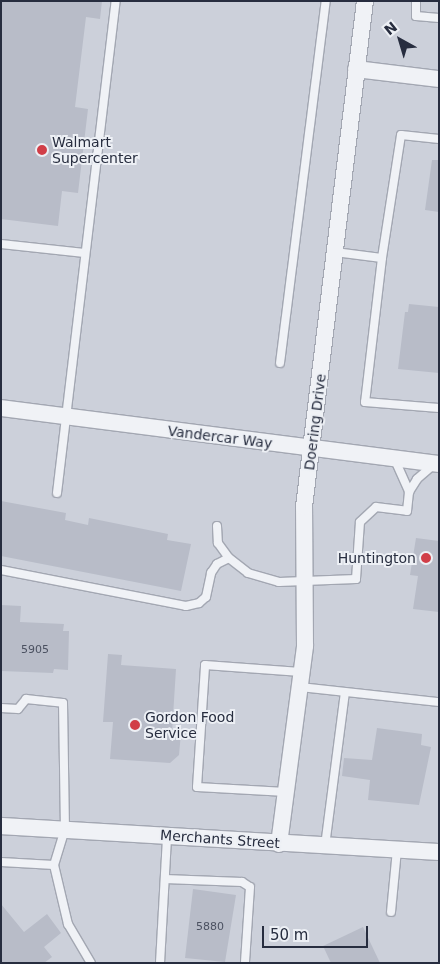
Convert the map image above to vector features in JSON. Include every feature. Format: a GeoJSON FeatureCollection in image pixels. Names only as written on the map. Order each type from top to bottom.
{"type":"FeatureCollection","features":[{"type":"Feature","properties":{"kind":"street","name":"Doering Drive"},"geometry":{"type":"LineString","coordinates":[[279,844],[306,629],[303,532],[365,1]]}},
{"type":"Feature","properties":{"kind":"street"},"geometry":{"type":"LineString","coordinates":[[356,69],[439,79]]}},
{"type":"Feature","properties":{"kind":"street","name":"Vandercar Way"},"geometry":{"type":"LineString","coordinates":[[1,408],[436,463]]}},
{"type":"Feature","properties":{"kind":"street","name":"Merchants Street"},"geometry":{"type":"LineString","coordinates":[[1,826],[279,844],[397,850],[437,849]]}},
{"type":"Feature","properties":{"kind":"lane"},"geometry":{"type":"LineString","coordinates":[[57,493],[64,416],[116,1]]}},
{"type":"Feature","properties":{"kind":"lane"},"geometry":{"type":"LineString","coordinates":[[280,364],[326,1]]}},
{"type":"Feature","properties":{"kind":"lane"},"geometry":{"type":"LineString","coordinates":[[416,1],[416,16],[439,18]]}},
{"type":"Feature","properties":{"kind":"lane"},"geometry":{"type":"LineString","coordinates":[[439,139],[402,134],[382,258],[366,402],[439,408]]}},
{"type":"Feature","properties":{"kind":"lane"},"geometry":{"type":"LineString","coordinates":[[1,244],[85,253]]}},
{"type":"Feature","properties":{"kind":"lane"},"geometry":{"type":"LineString","coordinates":[[335,252],[382,258]]}},
{"type":"Feature","properties":{"kind":"lane"},"geometry":{"type":"LineString","coordinates":[[394,458],[409,492]]}},
{"type":"Feature","properties":{"kind":"lane"},"geometry":{"type":"LineString","coordinates":[[217,526],[218,543],[228,558],[248,573],[271,580],[356,579],[360,522],[376,507],[407,511],[409,492],[417,479],[436,463]]}},
{"type":"Feature","properties":{"kind":"lane"},"geometry":{"type":"LineString","coordinates":[[1,570],[186,606],[198,603],[206,597],[211,573],[217,564],[228,558]]}},
{"type":"Feature","properties":{"kind":"lane"},"geometry":{"type":"LineString","coordinates":[[286,792],[197,787],[206,665],[301,680],[345,693],[439,702]]}},
{"type":"Feature","properties":{"kind":"lane"},"geometry":{"type":"LineString","coordinates":[[325,846],[345,693]]}},
{"type":"Feature","properties":{"kind":"lane"},"geometry":{"type":"LineString","coordinates":[[1,708],[18,709],[26,699],[63,703],[65,829],[54,865],[68,924],[92,963]]}},
{"type":"Feature","properties":{"kind":"lane"},"geometry":{"type":"LineString","coordinates":[[160,963],[166,836]]}},
{"type":"Feature","properties":{"kind":"lane"},"geometry":{"type":"LineString","coordinates":[[391,912],[397,850]]}},
{"type":"Feature","properties":{"kind":"lane"},"geometry":{"type":"LineString","coordinates":[[1,862],[54,865]]}},
{"type":"Feature","properties":{"kind":"lane"},"geometry":{"type":"LineString","coordinates":[[165,880],[242,882],[250,887],[245,963]]}},
{"type":"Feature","properties":{"kind":"shaded area"},"geometry":{"type":"Polygon","coordinates":[[[1,1],[439,1],[439,963],[1,963],[1,1]]]}},
{"type":"Feature","properties":{"kind":"building","name":"Walmart Supercenter"},"geometry":{"type":"Polygon","coordinates":[[[1,1],[102,1],[100,19],[86,17],[75,107],[88,109],[78,193],[62,191],[58,226],[1,219],[1,1]]]}},
{"type":"Feature","properties":{"kind":"building"},"geometry":{"type":"Polygon","coordinates":[[[432,160],[439,160],[439,212],[425,210],[432,160]]]}},
{"type":"Feature","properties":{"kind":"building"},"geometry":{"type":"Polygon","coordinates":[[[409,304],[439,307],[439,373],[398,369],[405,312],[408,312],[409,304]]]}},
{"type":"Feature","properties":{"kind":"building"},"geometry":{"type":"Polygon","coordinates":[[[1,501],[66,513],[65,520],[88,525],[89,518],[168,534],[167,540],[191,544],[181,591],[1,556],[1,501]]]}},
{"type":"Feature","properties":{"kind":"building","name":"Huntington"},"geometry":{"type":"Polygon","coordinates":[[[416,538],[439,541],[439,612],[413,609],[418,576],[410,575],[416,538]]]}},
{"type":"Feature","properties":{"kind":"building"},"geometry":{"type":"Polygon","coordinates":[[[1,605],[21,606],[20,622],[64,624],[63,631],[69,631],[68,670],[54,669],[53,673],[1,671],[1,605]]]}},
{"type":"Feature","properties":{"kind":"building"},"geometry":{"type":"Polygon","coordinates":[[[108,654],[122,655],[121,665],[176,669],[172,732],[181,733],[179,755],[170,763],[110,759],[113,722],[103,722],[108,654]]]}},
{"type":"Feature","properties":{"kind":"building"},"geometry":{"type":"Polygon","coordinates":[[[377,728],[422,734],[421,745],[431,747],[419,805],[368,800],[370,780],[342,776],[344,758],[372,760],[377,728]]]}},
{"type":"Feature","properties":{"kind":"building"},"geometry":{"type":"Polygon","coordinates":[[[193,889],[236,895],[225,962],[185,958],[193,889]]]}},
{"type":"Feature","properties":{"kind":"building"},"geometry":{"type":"Polygon","coordinates":[[[1,904],[24,932],[47,914],[61,933],[44,947],[52,957],[44,963],[1,963],[1,904]]]}},
{"type":"Feature","properties":{"kind":"building"},"geometry":{"type":"Polygon","coordinates":[[[363,927],[380,963],[331,963],[323,946],[363,927]]]}},
{"type":"Feature","properties":{"kind":"place","name":"Walmart Supercenter"},"geometry":{"type":"Point","coordinates":[42,150]}},
{"type":"Feature","properties":{"kind":"place","name":"Huntington"},"geometry":{"type":"Point","coordinates":[426,558]}},
{"type":"Feature","properties":{"kind":"place","name":"Gordon Food Service"},"geometry":{"type":"Point","coordinates":[135,725]}}]}
